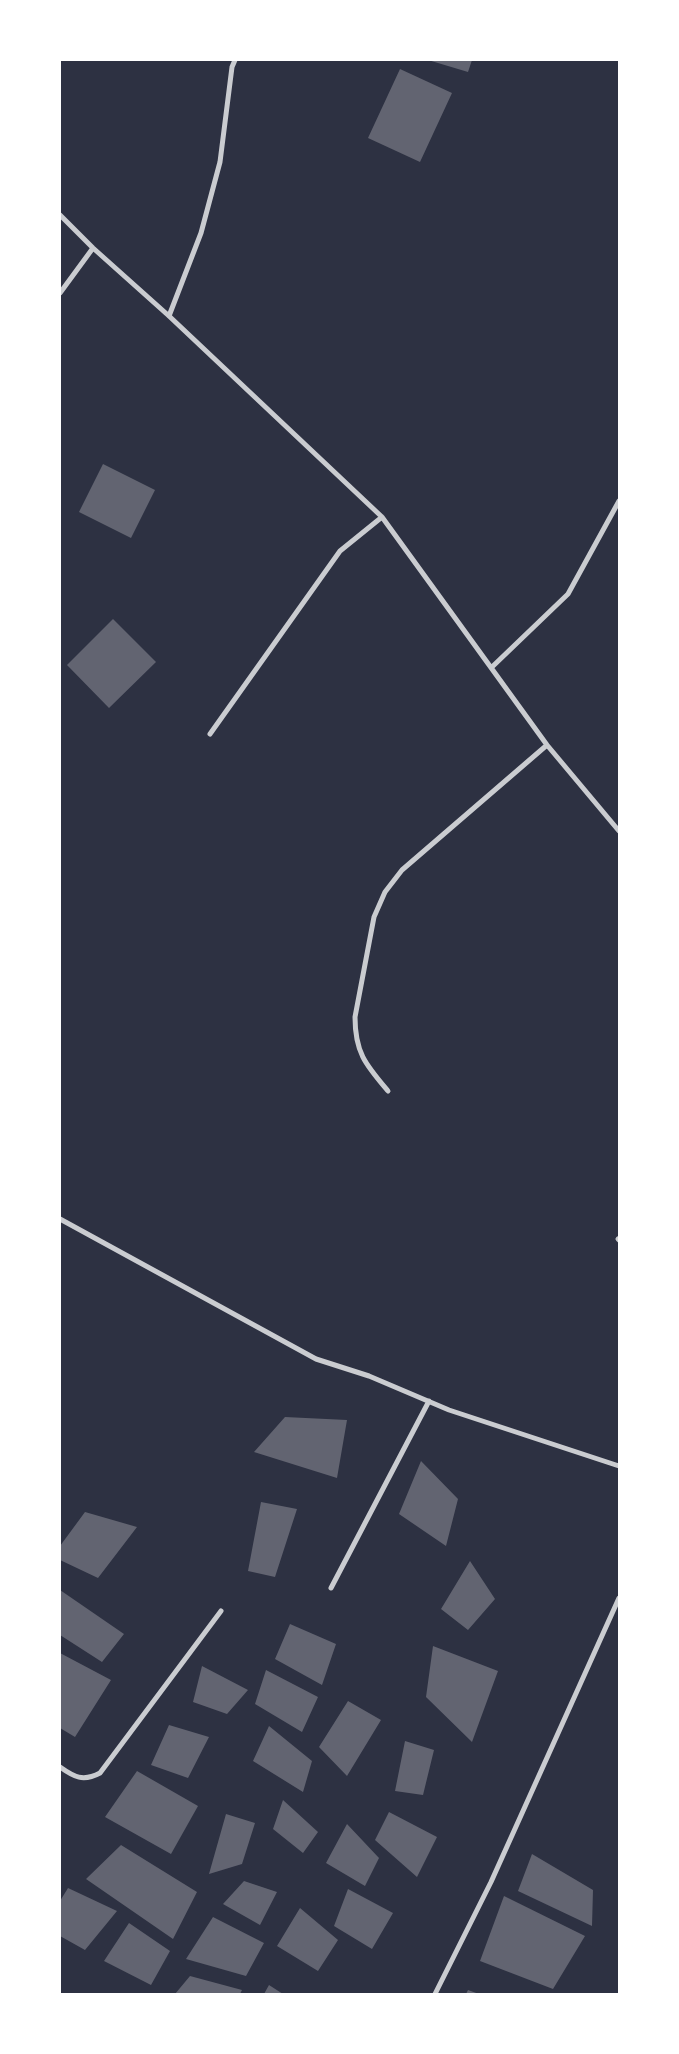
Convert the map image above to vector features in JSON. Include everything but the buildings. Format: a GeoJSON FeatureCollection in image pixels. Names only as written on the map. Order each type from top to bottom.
{"type":"FeatureCollection","features":[{"type":"Feature","properties":{"kind":"street"},"geometry":{"type":"LineString","coordinates":[[169,316],[201,233],[220,162],[232,67],[235,60]]}},
{"type":"Feature","properties":{"kind":"street"},"geometry":{"type":"LineString","coordinates":[[60,215],[382,517],[547,745],[619,831]]}},
{"type":"Feature","properties":{"kind":"street"},"geometry":{"type":"LineString","coordinates":[[60,293],[93,248]]}},
{"type":"Feature","properties":{"kind":"street"},"geometry":{"type":"LineString","coordinates":[[492,667],[568,594],[619,502]]}},
{"type":"Feature","properties":{"kind":"street"},"geometry":{"type":"LineString","coordinates":[[210,734],[340,551],[382,517]]}},
{"type":"Feature","properties":{"kind":"street"},"geometry":{"type":"LineString","coordinates":[[388,1090],[365,1063],[355,1034],[355,1017],[374,918],[385,892],[402,870],[547,745]]}},
{"type":"Feature","properties":{"kind":"street"},"geometry":{"type":"LineString","coordinates":[[60,1219],[316,1359],[369,1376],[449,1410],[619,1466]]}},
{"type":"Feature","properties":{"kind":"street"},"geometry":{"type":"LineString","coordinates":[[331,1588],[429,1401]]}},
{"type":"Feature","properties":{"kind":"street"},"geometry":{"type":"LineString","coordinates":[[435,1994],[491,1882],[617,1610],[619,1598]]}},
{"type":"Feature","properties":{"kind":"street"},"geometry":{"type":"LineString","coordinates":[[60,1767],[78,1779],[86,1779],[100,1773],[221,1612]]}}]}
